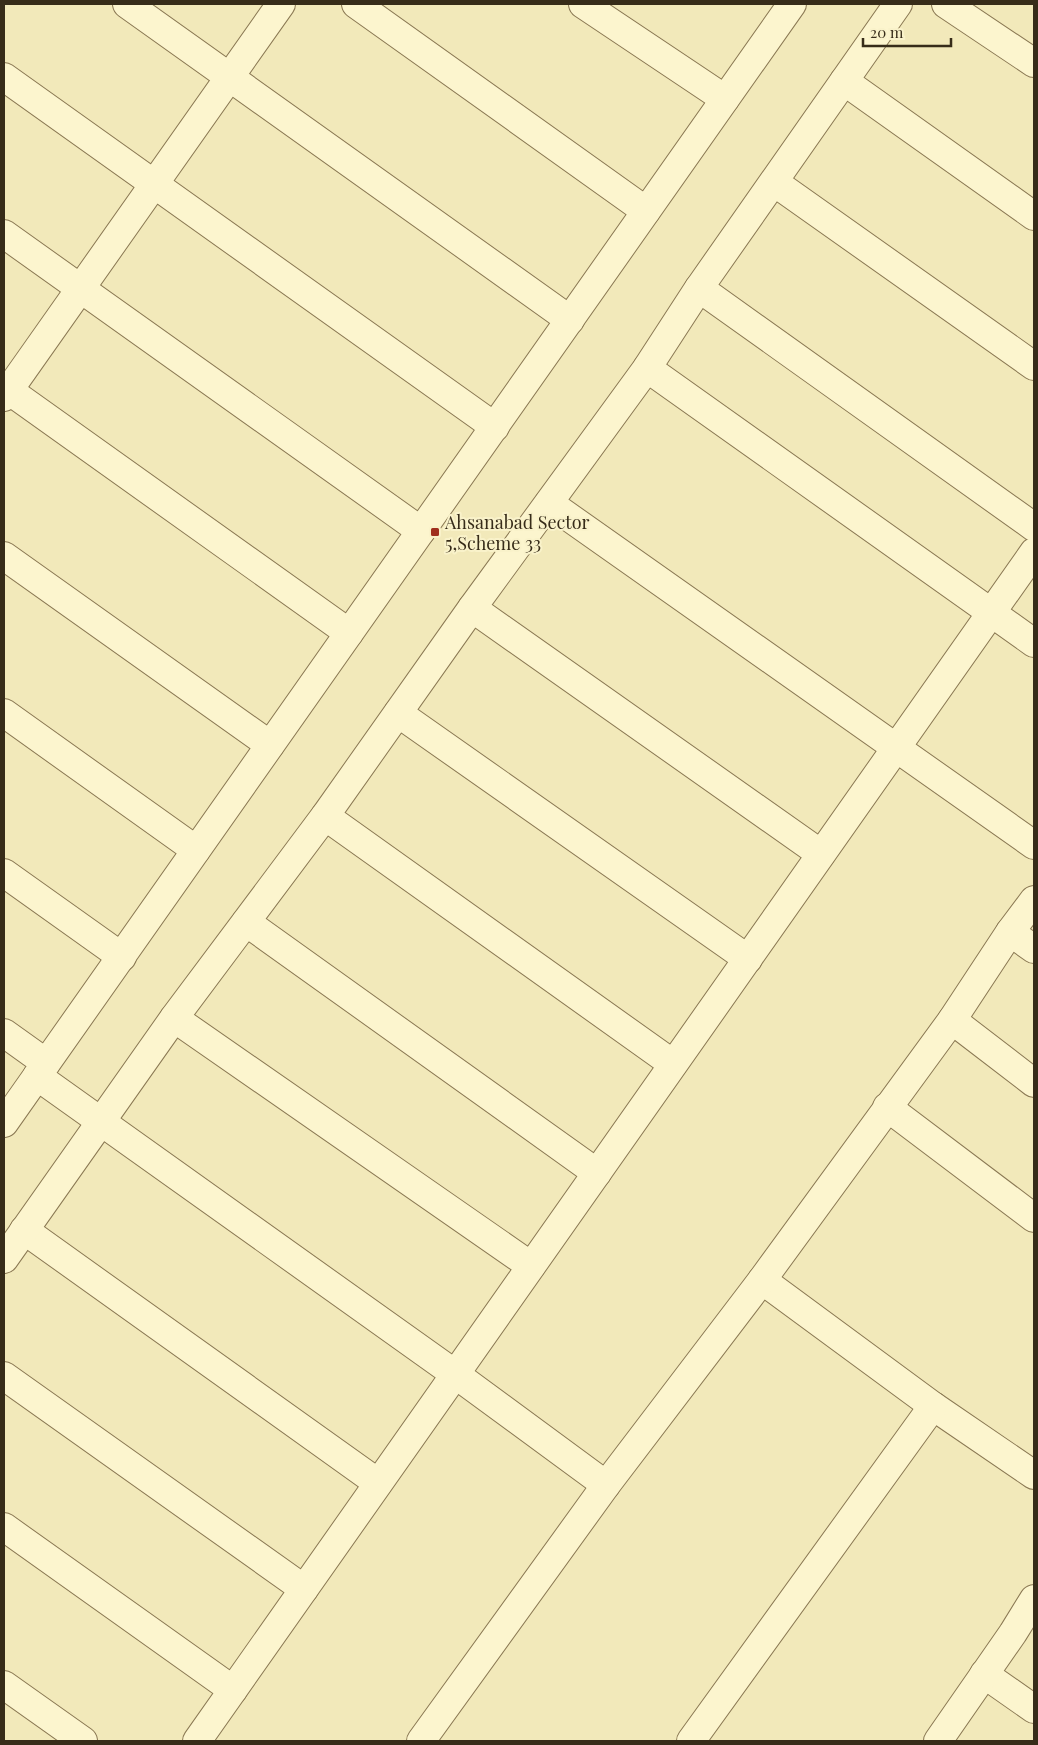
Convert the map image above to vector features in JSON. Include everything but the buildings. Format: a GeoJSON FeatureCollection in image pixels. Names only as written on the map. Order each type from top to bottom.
{"type":"FeatureCollection","features":[{"type":"Feature","properties":{"kind":"street"},"geometry":{"type":"LineString","coordinates":[[127,4],[570,320]]}},
{"type":"Feature","properties":{"kind":"street"},"geometry":{"type":"LineString","coordinates":[[281,4],[5,391],[349,633]]}},
{"type":"Feature","properties":{"kind":"street"},"geometry":{"type":"LineString","coordinates":[[356,4],[646,211]]}},
{"type":"Feature","properties":{"kind":"street"},"geometry":{"type":"LineString","coordinates":[[583,4],[725,99]]}},
{"type":"Feature","properties":{"kind":"street"},"geometry":{"type":"LineString","coordinates":[[4,1123],[792,4]]}},
{"type":"Feature","properties":{"kind":"street"},"geometry":{"type":"LineString","coordinates":[[4,1258],[174,1018],[325,816],[472,608],[647,368],[699,288],[898,4]]}},
{"type":"Feature","properties":{"kind":"street"},"geometry":{"type":"LineString","coordinates":[[946,4],[1034,63]]}},
{"type":"Feature","properties":{"kind":"street"},"geometry":{"type":"LineString","coordinates":[[4,77],[495,427]]}},
{"type":"Feature","properties":{"kind":"street"},"geometry":{"type":"LineString","coordinates":[[844,81],[1034,216]]}},
{"type":"Feature","properties":{"kind":"street"},"geometry":{"type":"LineString","coordinates":[[774,182],[1034,366]]}},
{"type":"Feature","properties":{"kind":"street"},"geometry":{"type":"LineString","coordinates":[[4,234],[421,531]]}},
{"type":"Feature","properties":{"kind":"street"},"geometry":{"type":"LineString","coordinates":[[699,288],[1034,527]]}},
{"type":"Feature","properties":{"kind":"street"},"geometry":{"type":"LineString","coordinates":[[647,368],[1034,643]]}},
{"type":"Feature","properties":{"kind":"street"},"geometry":{"type":"LineString","coordinates":[[549,503],[1034,845]]}},
{"type":"Feature","properties":{"kind":"street"},"geometry":{"type":"LineString","coordinates":[[197,1741],[1034,552]]}},
{"type":"Feature","properties":{"kind":"street"},"geometry":{"type":"LineString","coordinates":[[4,556],[270,745]]}},
{"type":"Feature","properties":{"kind":"street"},"geometry":{"type":"LineString","coordinates":[[472,608],[821,854]]}},
{"type":"Feature","properties":{"kind":"street"},"geometry":{"type":"LineString","coordinates":[[4,713],[196,850]]}},
{"type":"Feature","properties":{"kind":"street"},"geometry":{"type":"LineString","coordinates":[[398,713],[748,959]]}},
{"type":"Feature","properties":{"kind":"street"},"geometry":{"type":"LineString","coordinates":[[325,816],[674,1064]]}},
{"type":"Feature","properties":{"kind":"street"},"geometry":{"type":"LineString","coordinates":[[4,873],[122,957]]}},
{"type":"Feature","properties":{"kind":"street"},"geometry":{"type":"LineString","coordinates":[[421,1741],[606,1485],[762,1280],[952,1020],[1010,932],[1034,900]]}},
{"type":"Feature","properties":{"kind":"street"},"geometry":{"type":"LineString","coordinates":[[246,922],[597,1173]]}},
{"type":"Feature","properties":{"kind":"street"},"geometry":{"type":"LineString","coordinates":[[1010,932],[1034,949]]}},
{"type":"Feature","properties":{"kind":"street"},"geometry":{"type":"LineString","coordinates":[[174,1018],[532,1266]]}},
{"type":"Feature","properties":{"kind":"street"},"geometry":{"type":"LineString","coordinates":[[952,1020],[1034,1083]]}},
{"type":"Feature","properties":{"kind":"street"},"geometry":{"type":"LineString","coordinates":[[4,1033],[42,1070],[100,1121],[455,1374],[606,1485]]}},
{"type":"Feature","properties":{"kind":"street"},"geometry":{"type":"LineString","coordinates":[[887,1107],[1034,1218]]}},
{"type":"Feature","properties":{"kind":"street"},"geometry":{"type":"LineString","coordinates":[[24,1230],[378,1483]]}},
{"type":"Feature","properties":{"kind":"street"},"geometry":{"type":"LineString","coordinates":[[762,1280],[933,1406],[1034,1475]]}},
{"type":"Feature","properties":{"kind":"street"},"geometry":{"type":"LineString","coordinates":[[4,1376],[304,1589]]}},
{"type":"Feature","properties":{"kind":"street"},"geometry":{"type":"LineString","coordinates":[[691,1741],[933,1406]]}},
{"type":"Feature","properties":{"kind":"street"},"geometry":{"type":"LineString","coordinates":[[4,1527],[232,1690]]}},
{"type":"Feature","properties":{"kind":"street"},"geometry":{"type":"LineString","coordinates":[[938,1741],[1013,1633],[1034,1599]]}},
{"type":"Feature","properties":{"kind":"street"},"geometry":{"type":"LineString","coordinates":[[984,1674],[1034,1709]]}},
{"type":"Feature","properties":{"kind":"street"},"geometry":{"type":"LineString","coordinates":[[4,1685],[83,1741]]}},
{"type":"Feature","properties":{"kind":"place","name":"Ahsanabad Sector 5,Scheme 33"},"geometry":{"type":"Point","coordinates":[435,532]}}]}
